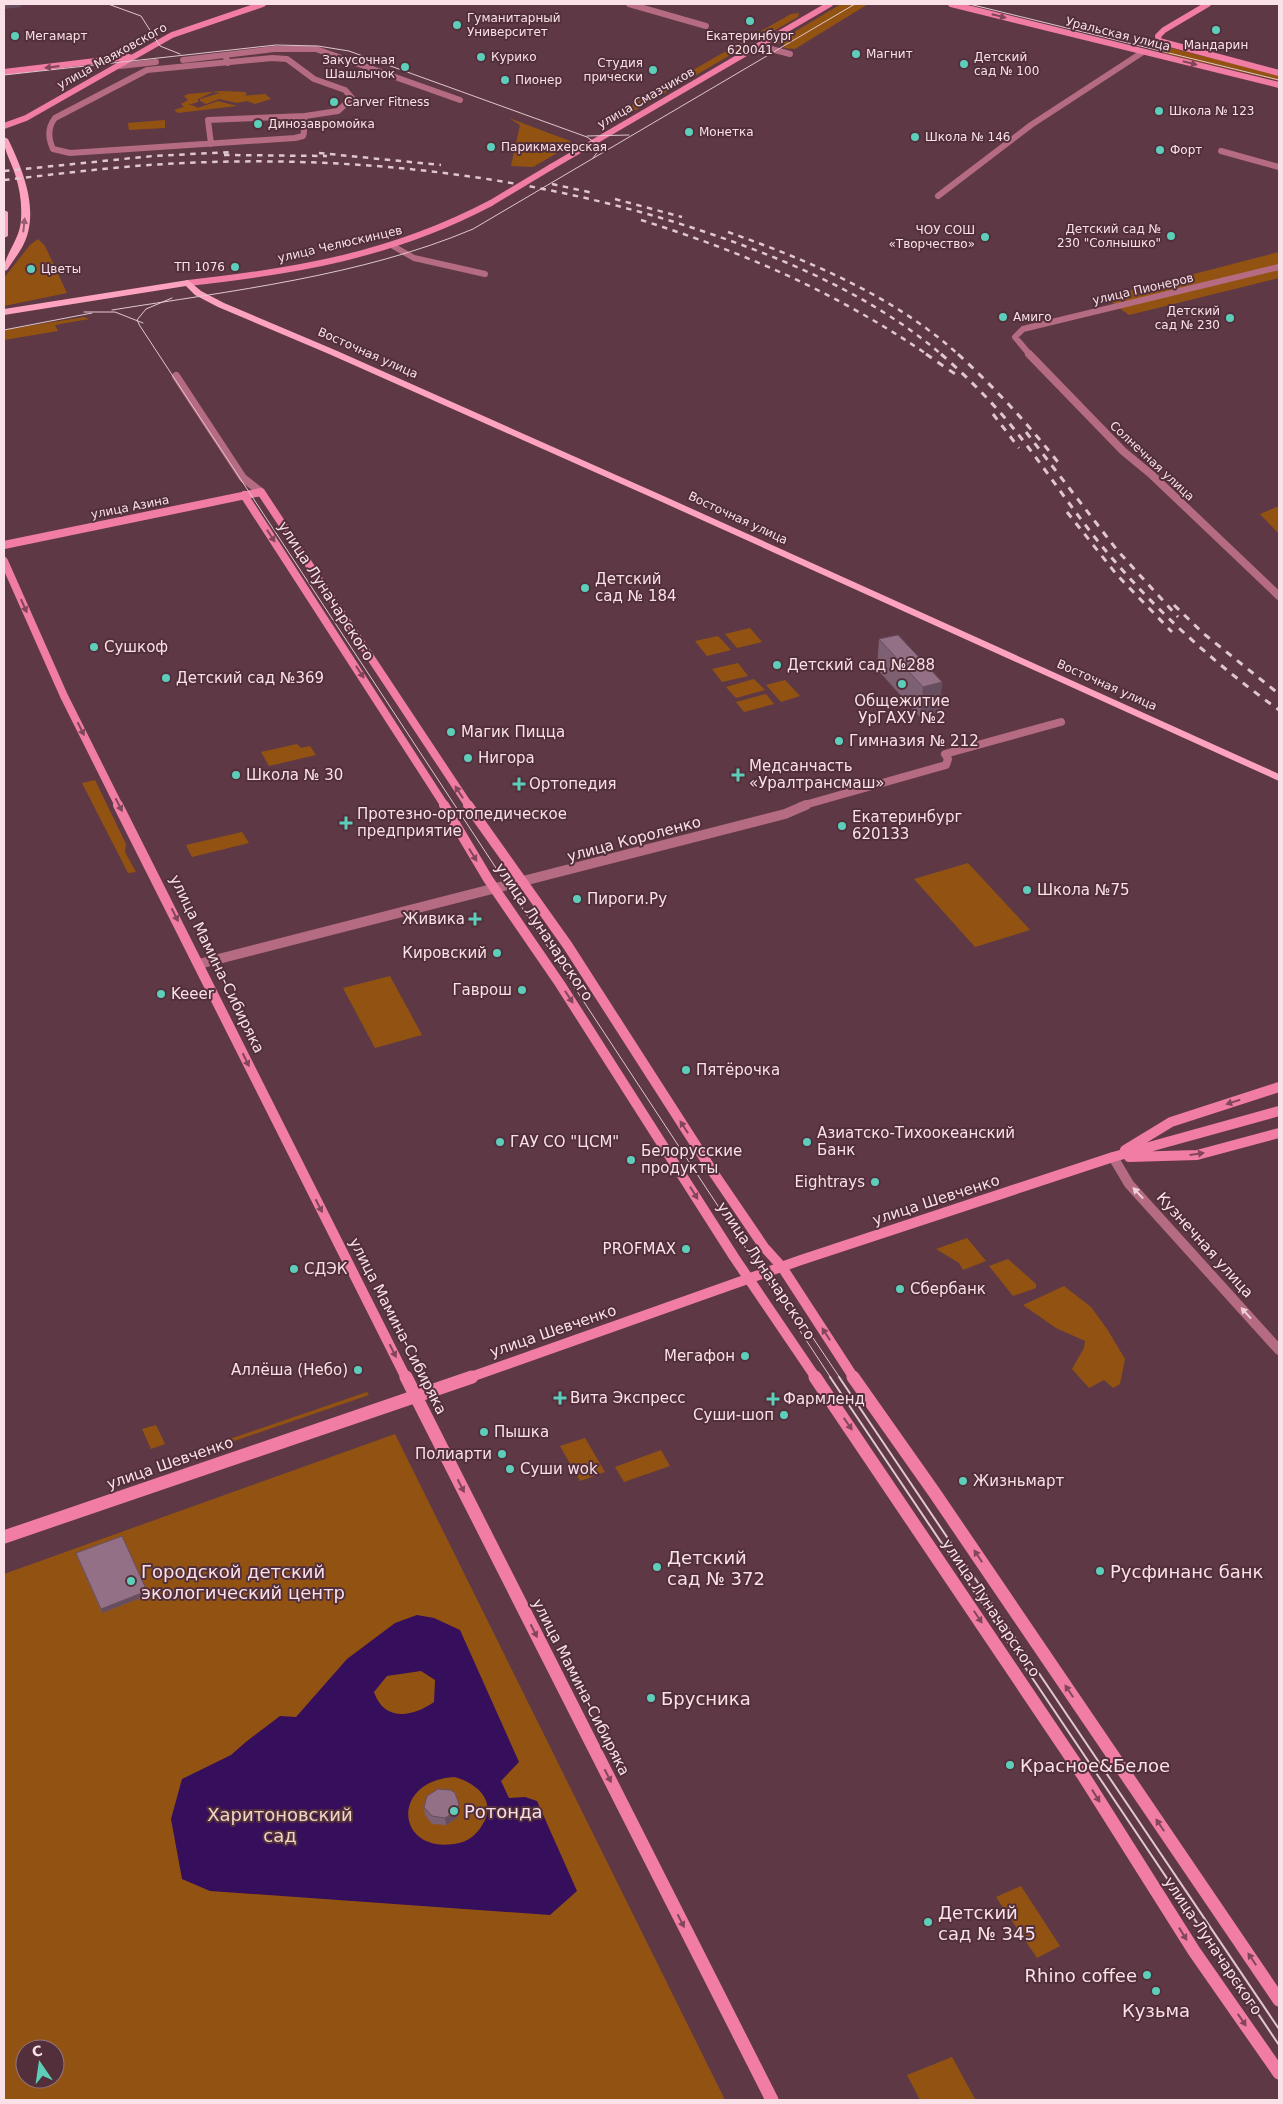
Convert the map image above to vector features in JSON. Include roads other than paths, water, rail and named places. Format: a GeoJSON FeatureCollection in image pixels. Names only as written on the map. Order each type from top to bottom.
{"type":"FeatureCollection","features":[{"type":"Feature","properties":{"kind":"main road","name":"улица Маяковского"},"geometry":{"type":"LineString","coordinates":[[4,126],[26,118],[172,35],[263,4]]}},
{"type":"Feature","properties":{"kind":"main road","name":"улица Смазчиков"},"geometry":{"type":"LineString","coordinates":[[551,167],[830,4]]}},
{"type":"Feature","properties":{"kind":"main road","name":"Уральская улица"},"geometry":{"type":"LineString","coordinates":[[951,4],[1279,85]]}},
{"type":"Feature","properties":{"kind":"main road","name":"Уральская улица"},"geometry":{"type":"LineString","coordinates":[[1208,4],[1164,30],[1158,36],[1159,41],[1279,73]]}},
{"type":"Feature","properties":{"kind":"main road"},"geometry":{"type":"LineString","coordinates":[[4,72],[135,56]]}},
{"type":"Feature","properties":{"kind":"main road"},"geometry":{"type":"LineString","coordinates":[[4,139],[15,163],[25,205],[23,236],[4,268]]}},
{"type":"Feature","properties":{"kind":"main road","name":"улица Челюскинцев"},"geometry":{"type":"LineString","coordinates":[[4,320],[318,263],[393,246],[465,218],[551,167]]}},
{"type":"Feature","properties":{"kind":"main road"},"geometry":{"type":"LineString","coordinates":[[4,212],[4,236]]}},
{"type":"Feature","properties":{"kind":"main road","name":"улица Челюскинцев"},"geometry":{"type":"LineString","coordinates":[[4,312],[190,286]]}},
{"type":"Feature","properties":{"kind":"main road","name":"Восточная улица"},"geometry":{"type":"LineString","coordinates":[[190,286],[221,305],[332,352],[665,500],[1279,778]]}},
{"type":"Feature","properties":{"kind":"main road","name":"улица Азина"},"geometry":{"type":"LineString","coordinates":[[4,545],[262,492]]}},
{"type":"Feature","properties":{"kind":"main road","name":"улица Луначарского"},"geometry":{"type":"LineString","coordinates":[[262,492],[478,820],[568,946],[584,974],[715,1175],[764,1246],[782,1267],[864,1394],[934,1492],[1279,2000]]}},
{"type":"Feature","properties":{"kind":"main road","name":"улица Луначарского"},"geometry":{"type":"LineString","coordinates":[[244,496],[428,776],[455,826],[750,1279],[1054,1732],[1194,1951],[1279,2074]]}},
{"type":"Feature","properties":{"kind":"main road","name":"улица Мамина-Сибиряка"},"geometry":{"type":"LineString","coordinates":[[4,561],[64,696],[772,2100]]}},
{"type":"Feature","properties":{"kind":"main road","name":"улица Шевченко"},"geometry":{"type":"LineString","coordinates":[[1113,1157],[1170,1122],[1279,1087]]}},
{"type":"Feature","properties":{"kind":"main road","name":"улица Шевченко"},"geometry":{"type":"LineString","coordinates":[[4,1537],[782,1267],[1113,1157],[1279,1111]]}},
{"type":"Feature","properties":{"kind":"main road","name":"улица Шевченко"},"geometry":{"type":"LineString","coordinates":[[1113,1157],[1197,1155],[1279,1133]]}},
{"type":"Feature","properties":{"kind":"street"},"geometry":{"type":"LineString","coordinates":[[629,4],[706,26]]}},
{"type":"Feature","properties":{"kind":"street"},"geometry":{"type":"LineString","coordinates":[[120,66],[225,56],[274,48],[316,49],[460,100]]}},
{"type":"Feature","properties":{"kind":"street"},"geometry":{"type":"LineString","coordinates":[[771,49],[790,54]]}},
{"type":"Feature","properties":{"kind":"street"},"geometry":{"type":"LineString","coordinates":[[938,196],[1017,135],[1143,52]]}},
{"type":"Feature","properties":{"kind":"street"},"geometry":{"type":"LineString","coordinates":[[225,56],[228,63]]}},
{"type":"Feature","properties":{"kind":"street"},"geometry":{"type":"LineString","coordinates":[[211,144],[208,120],[335,113],[350,102],[352,98],[350,93],[314,79],[287,59],[282,58],[156,68],[134,76],[134,84],[107,90],[51,122],[48,132],[53,150],[70,153],[211,144],[303,136],[305,132],[303,121],[305,116]]}},
{"type":"Feature","properties":{"kind":"street"},"geometry":{"type":"LineString","coordinates":[[1221,151],[1279,167]]}},
{"type":"Feature","properties":{"kind":"street"},"geometry":{"type":"LineString","coordinates":[[393,246],[414,258],[485,274]]}},
{"type":"Feature","properties":{"kind":"street","name":"улица Пионеров"},"geometry":{"type":"LineString","coordinates":[[1015,337],[1023,329],[1279,268]]}},
{"type":"Feature","properties":{"kind":"street","name":"Солнечная улица"},"geometry":{"type":"LineString","coordinates":[[1015,337],[1026,351],[1123,451],[1152,475],[1279,596]]}},
{"type":"Feature","properties":{"kind":"street","name":"улица Луначарского"},"geometry":{"type":"LineString","coordinates":[[176,376],[243,478],[262,492]]}},
{"type":"Feature","properties":{"kind":"street"},"geometry":{"type":"LineString","coordinates":[[243,478],[244,496]]}},
{"type":"Feature","properties":{"kind":"street","name":"улица Короленко"},"geometry":{"type":"LineString","coordinates":[[199,964],[785,814],[798,807],[946,765],[948,759],[945,754],[1061,722]]}},
{"type":"Feature","properties":{"kind":"street","name":"Кузнечная улица"},"geometry":{"type":"LineString","coordinates":[[1113,1157],[1129,1184],[1279,1350]]}},
{"type":"Feature","properties":{"kind":"tram line"},"geometry":{"type":"LineString","coordinates":[[108,4],[141,16],[160,46],[180,54]]}},
{"type":"Feature","properties":{"kind":"tram line"},"geometry":{"type":"LineString","coordinates":[[163,302],[295,280],[341,270],[386,259],[473,229],[855,4]]}},
{"type":"Feature","properties":{"kind":"tram line"},"geometry":{"type":"LineString","coordinates":[[969,4],[1279,80]]}},
{"type":"Feature","properties":{"kind":"tram line"},"geometry":{"type":"LineString","coordinates":[[4,75],[276,45],[318,46],[349,51],[587,137],[594,142],[599,150],[593,158]]}},
{"type":"Feature","properties":{"kind":"tram line"},"geometry":{"type":"LineString","coordinates":[[587,136],[629,135]]}},
{"type":"Feature","properties":{"kind":"tram line"},"geometry":{"type":"LineString","coordinates":[[163,302],[172,298]]}},
{"type":"Feature","properties":{"kind":"tram line"},"geometry":{"type":"LineString","coordinates":[[112,310],[163,302]]}},
{"type":"Feature","properties":{"kind":"tram line"},"geometry":{"type":"LineString","coordinates":[[137,321],[146,309],[163,302]]}},
{"type":"Feature","properties":{"kind":"tram line"},"geometry":{"type":"LineString","coordinates":[[84,312],[115,312],[137,321]]}},
{"type":"Feature","properties":{"kind":"tram line"},"geometry":{"type":"LineString","coordinates":[[4,330],[92,313]]}},
{"type":"Feature","properties":{"kind":"tram line"},"geometry":{"type":"LineString","coordinates":[[137,321],[143,323]]}},
{"type":"Feature","properties":{"kind":"tram line"},"geometry":{"type":"LineString","coordinates":[[137,321],[831,1378]]}},
{"type":"Feature","properties":{"kind":"tram line"},"geometry":{"type":"LineString","coordinates":[[776,1283],[840,1378]]}},
{"type":"Feature","properties":{"kind":"tram line"},"geometry":{"type":"LineString","coordinates":[[830,1377],[1279,2045]]}},
{"type":"Feature","properties":{"kind":"tram line"},"geometry":{"type":"LineString","coordinates":[[839,1377],[1279,2029]]}},
{"type":"Feature","properties":{"kind":"railway"},"geometry":{"type":"LineString","coordinates":[[4,171],[153,156],[232,152]]}},
{"type":"Feature","properties":{"kind":"railway"},"geometry":{"type":"LineString","coordinates":[[319,153],[441,165]]}},
{"type":"Feature","properties":{"kind":"railway"},"geometry":{"type":"LineString","coordinates":[[224,155],[327,156]]}},
{"type":"Feature","properties":{"kind":"railway"},"geometry":{"type":"LineString","coordinates":[[4,180],[145,165],[237,161],[380,166],[452,174],[523,185],[594,200],[663,219],[731,241],[787,263],[869,303],[919,336],[942,355]]}},
{"type":"Feature","properties":{"kind":"railway"},"geometry":{"type":"LineString","coordinates":[[552,184],[593,193]]}},
{"type":"Feature","properties":{"kind":"railway"},"geometry":{"type":"LineString","coordinates":[[615,199],[682,217]]}},
{"type":"Feature","properties":{"kind":"railway"},"geometry":{"type":"LineString","coordinates":[[641,220],[717,246],[790,277],[860,312],[928,355]]}},
{"type":"Feature","properties":{"kind":"railway"},"geometry":{"type":"LineString","coordinates":[[728,232],[790,255],[850,282],[907,315],[959,355]]}},
{"type":"Feature","properties":{"kind":"railway"},"geometry":{"type":"LineString","coordinates":[[926,354],[958,376]]}},
{"type":"Feature","properties":{"kind":"railway"},"geometry":{"type":"LineString","coordinates":[[941,354],[1005,418],[1093,535],[1125,573],[1166,616],[1210,656],[1279,710]]}},
{"type":"Feature","properties":{"kind":"railway"},"geometry":{"type":"LineString","coordinates":[[958,354],[1012,408],[1061,466]]}},
{"type":"Feature","properties":{"kind":"railway"},"geometry":{"type":"LineString","coordinates":[[993,414],[1019,448]]}},
{"type":"Feature","properties":{"kind":"railway"},"geometry":{"type":"LineString","coordinates":[[1026,432],[1117,550],[1178,617]]}},
{"type":"Feature","properties":{"kind":"railway"},"geometry":{"type":"LineString","coordinates":[[1067,512],[1117,575],[1172,632]]}},
{"type":"Feature","properties":{"kind":"railway"},"geometry":{"type":"LineString","coordinates":[[1174,605],[1204,634],[1279,694]]}},
{"type":"Feature","properties":{"kind":"place","name":"Екатеринбург 620041"},"geometry":{"type":"Point","coordinates":[750,21]}},
{"type":"Feature","properties":{"kind":"place","name":"Гуманитарный Университет"},"geometry":{"type":"Point","coordinates":[457,25]}},
{"type":"Feature","properties":{"kind":"place","name":"Мандарин"},"geometry":{"type":"Point","coordinates":[1216,30]}},
{"type":"Feature","properties":{"kind":"place","name":"Мегамарт"},"geometry":{"type":"Point","coordinates":[15,36]}},
{"type":"Feature","properties":{"kind":"place","name":"Магнит"},"geometry":{"type":"Point","coordinates":[856,54]}},
{"type":"Feature","properties":{"kind":"place","name":"Курико"},"geometry":{"type":"Point","coordinates":[481,57]}},
{"type":"Feature","properties":{"kind":"place","name":"Детский сад № 100"},"geometry":{"type":"Point","coordinates":[964,64]}},
{"type":"Feature","properties":{"kind":"place","name":"Закусочная Шашлычок"},"geometry":{"type":"Point","coordinates":[405,67]}},
{"type":"Feature","properties":{"kind":"place","name":"Студия прически"},"geometry":{"type":"Point","coordinates":[653,70]}},
{"type":"Feature","properties":{"kind":"place","name":"Пионер"},"geometry":{"type":"Point","coordinates":[505,80]}},
{"type":"Feature","properties":{"kind":"place","name":"Carver Fitness"},"geometry":{"type":"Point","coordinates":[334,102]}},
{"type":"Feature","properties":{"kind":"place","name":"Школа № 123"},"geometry":{"type":"Point","coordinates":[1159,111]}},
{"type":"Feature","properties":{"kind":"place","name":"Динозавромойка"},"geometry":{"type":"Point","coordinates":[258,124]}},
{"type":"Feature","properties":{"kind":"place","name":"Монетка"},"geometry":{"type":"Point","coordinates":[689,132]}},
{"type":"Feature","properties":{"kind":"place","name":"Школа № 146"},"geometry":{"type":"Point","coordinates":[915,137]}},
{"type":"Feature","properties":{"kind":"place","name":"Парикмахерская"},"geometry":{"type":"Point","coordinates":[491,147]}},
{"type":"Feature","properties":{"kind":"place","name":"Форт"},"geometry":{"type":"Point","coordinates":[1160,150]}},
{"type":"Feature","properties":{"kind":"place","name":"Детский сад № 230 \"Солнышко\""},"geometry":{"type":"Point","coordinates":[1171,236]}},
{"type":"Feature","properties":{"kind":"place","name":"ЧОУ СОШ «Творчество»"},"geometry":{"type":"Point","coordinates":[985,237]}},
{"type":"Feature","properties":{"kind":"place","name":"ТП 1076"},"geometry":{"type":"Point","coordinates":[235,267]}},
{"type":"Feature","properties":{"kind":"place","name":"Цветы"},"geometry":{"type":"Point","coordinates":[31,269]}},
{"type":"Feature","properties":{"kind":"place","name":"Амиго"},"geometry":{"type":"Point","coordinates":[1003,317]}},
{"type":"Feature","properties":{"kind":"place","name":"Детский сад № 230"},"geometry":{"type":"Point","coordinates":[1230,318]}},
{"type":"Feature","properties":{"kind":"place","name":"Детский сад № 184"},"geometry":{"type":"Point","coordinates":[585,588]}},
{"type":"Feature","properties":{"kind":"place","name":"Сушкоф"},"geometry":{"type":"Point","coordinates":[94,647]}},
{"type":"Feature","properties":{"kind":"place","name":"Детский сад №288"},"geometry":{"type":"Point","coordinates":[777,665]}},
{"type":"Feature","properties":{"kind":"place","name":"Детский сад №369"},"geometry":{"type":"Point","coordinates":[166,678]}},
{"type":"Feature","properties":{"kind":"place","name":"Общежитие УрГАХУ №2"},"geometry":{"type":"Point","coordinates":[902,684]}},
{"type":"Feature","properties":{"kind":"place","name":"Магик Пицца"},"geometry":{"type":"Point","coordinates":[451,732]}},
{"type":"Feature","properties":{"kind":"place","name":"Гимназия № 212"},"geometry":{"type":"Point","coordinates":[839,741]}},
{"type":"Feature","properties":{"kind":"place","name":"Нигора"},"geometry":{"type":"Point","coordinates":[468,758]}},
{"type":"Feature","properties":{"kind":"place","name":"Школа № 30"},"geometry":{"type":"Point","coordinates":[236,775]}},
{"type":"Feature","properties":{"kind":"place","name":"Медсанчасть «Уралтрансмаш»"},"geometry":{"type":"Point","coordinates":[738,775]}},
{"type":"Feature","properties":{"kind":"place","name":"Ортопедия"},"geometry":{"type":"Point","coordinates":[519,784]}},
{"type":"Feature","properties":{"kind":"place","name":"Протезно-ортопедическое предприятие"},"geometry":{"type":"Point","coordinates":[346,823]}},
{"type":"Feature","properties":{"kind":"place","name":"Екатеринбург 620133"},"geometry":{"type":"Point","coordinates":[842,826]}},
{"type":"Feature","properties":{"kind":"place","name":"Школа №75"},"geometry":{"type":"Point","coordinates":[1027,890]}},
{"type":"Feature","properties":{"kind":"place","name":"Пироги.Ру"},"geometry":{"type":"Point","coordinates":[577,899]}},
{"type":"Feature","properties":{"kind":"place","name":"Живика"},"geometry":{"type":"Point","coordinates":[475,919]}},
{"type":"Feature","properties":{"kind":"place","name":"Кировский"},"geometry":{"type":"Point","coordinates":[497,953]}},
{"type":"Feature","properties":{"kind":"place","name":"Гаврош"},"geometry":{"type":"Point","coordinates":[522,990]}},
{"type":"Feature","properties":{"kind":"place","name":"Keeer"},"geometry":{"type":"Point","coordinates":[161,994]}},
{"type":"Feature","properties":{"kind":"place","name":"Пятёрочка"},"geometry":{"type":"Point","coordinates":[686,1070]}},
{"type":"Feature","properties":{"kind":"place","name":"ГАУ СО \"ЦСМ\""},"geometry":{"type":"Point","coordinates":[500,1142]}},
{"type":"Feature","properties":{"kind":"place","name":"Азиатско-Тихоокеанский Банк"},"geometry":{"type":"Point","coordinates":[807,1142]}},
{"type":"Feature","properties":{"kind":"place","name":"Белорусские продукты"},"geometry":{"type":"Point","coordinates":[631,1160]}},
{"type":"Feature","properties":{"kind":"place","name":"Eightrays"},"geometry":{"type":"Point","coordinates":[875,1182]}},
{"type":"Feature","properties":{"kind":"place","name":"PROFMAX"},"geometry":{"type":"Point","coordinates":[686,1249]}},
{"type":"Feature","properties":{"kind":"place","name":"СДЭК"},"geometry":{"type":"Point","coordinates":[294,1269]}},
{"type":"Feature","properties":{"kind":"place","name":"Сбербанк"},"geometry":{"type":"Point","coordinates":[900,1289]}},
{"type":"Feature","properties":{"kind":"place","name":"Мегафон"},"geometry":{"type":"Point","coordinates":[745,1356]}},
{"type":"Feature","properties":{"kind":"place","name":"Аллёша (Небо)"},"geometry":{"type":"Point","coordinates":[358,1370]}},
{"type":"Feature","properties":{"kind":"place","name":"Вита Экспресс"},"geometry":{"type":"Point","coordinates":[560,1398]}},
{"type":"Feature","properties":{"kind":"place","name":"Фармленд"},"geometry":{"type":"Point","coordinates":[773,1399]}},
{"type":"Feature","properties":{"kind":"place","name":"Суши-шоп"},"geometry":{"type":"Point","coordinates":[784,1415]}},
{"type":"Feature","properties":{"kind":"place","name":"Пышка"},"geometry":{"type":"Point","coordinates":[484,1432]}},
{"type":"Feature","properties":{"kind":"place","name":"Полиарти"},"geometry":{"type":"Point","coordinates":[502,1454]}},
{"type":"Feature","properties":{"kind":"place","name":"Суши wok"},"geometry":{"type":"Point","coordinates":[510,1469]}},
{"type":"Feature","properties":{"kind":"place","name":"Жизньмарт"},"geometry":{"type":"Point","coordinates":[963,1481]}},
{"type":"Feature","properties":{"kind":"place","name":"Детский сад № 372"},"geometry":{"type":"Point","coordinates":[657,1567]}},
{"type":"Feature","properties":{"kind":"place","name":"Русфинанс банк"},"geometry":{"type":"Point","coordinates":[1100,1571]}},
{"type":"Feature","properties":{"kind":"place","name":"Городской детский экологический центр"},"geometry":{"type":"Point","coordinates":[131,1581]}},
{"type":"Feature","properties":{"kind":"place","name":"Брусника"},"geometry":{"type":"Point","coordinates":[651,1698]}},
{"type":"Feature","properties":{"kind":"place","name":"Красное&Белое"},"geometry":{"type":"Point","coordinates":[1010,1765]}},
{"type":"Feature","properties":{"kind":"place","name":"Ротонда"},"geometry":{"type":"Point","coordinates":[454,1811]}},
{"type":"Feature","properties":{"kind":"place","name":"Детский сад № 345"},"geometry":{"type":"Point","coordinates":[928,1922]}},
{"type":"Feature","properties":{"kind":"place","name":"Rhino coffee"},"geometry":{"type":"Point","coordinates":[1147,1975]}},
{"type":"Feature","properties":{"kind":"place","name":"Кузьма"},"geometry":{"type":"Point","coordinates":[1156,1991]}},
{"type":"Feature","properties":{"kind":"park label","name":"Харитоновский сад"},"geometry":{"type":"Point","coordinates":[280,1824]}}]}
